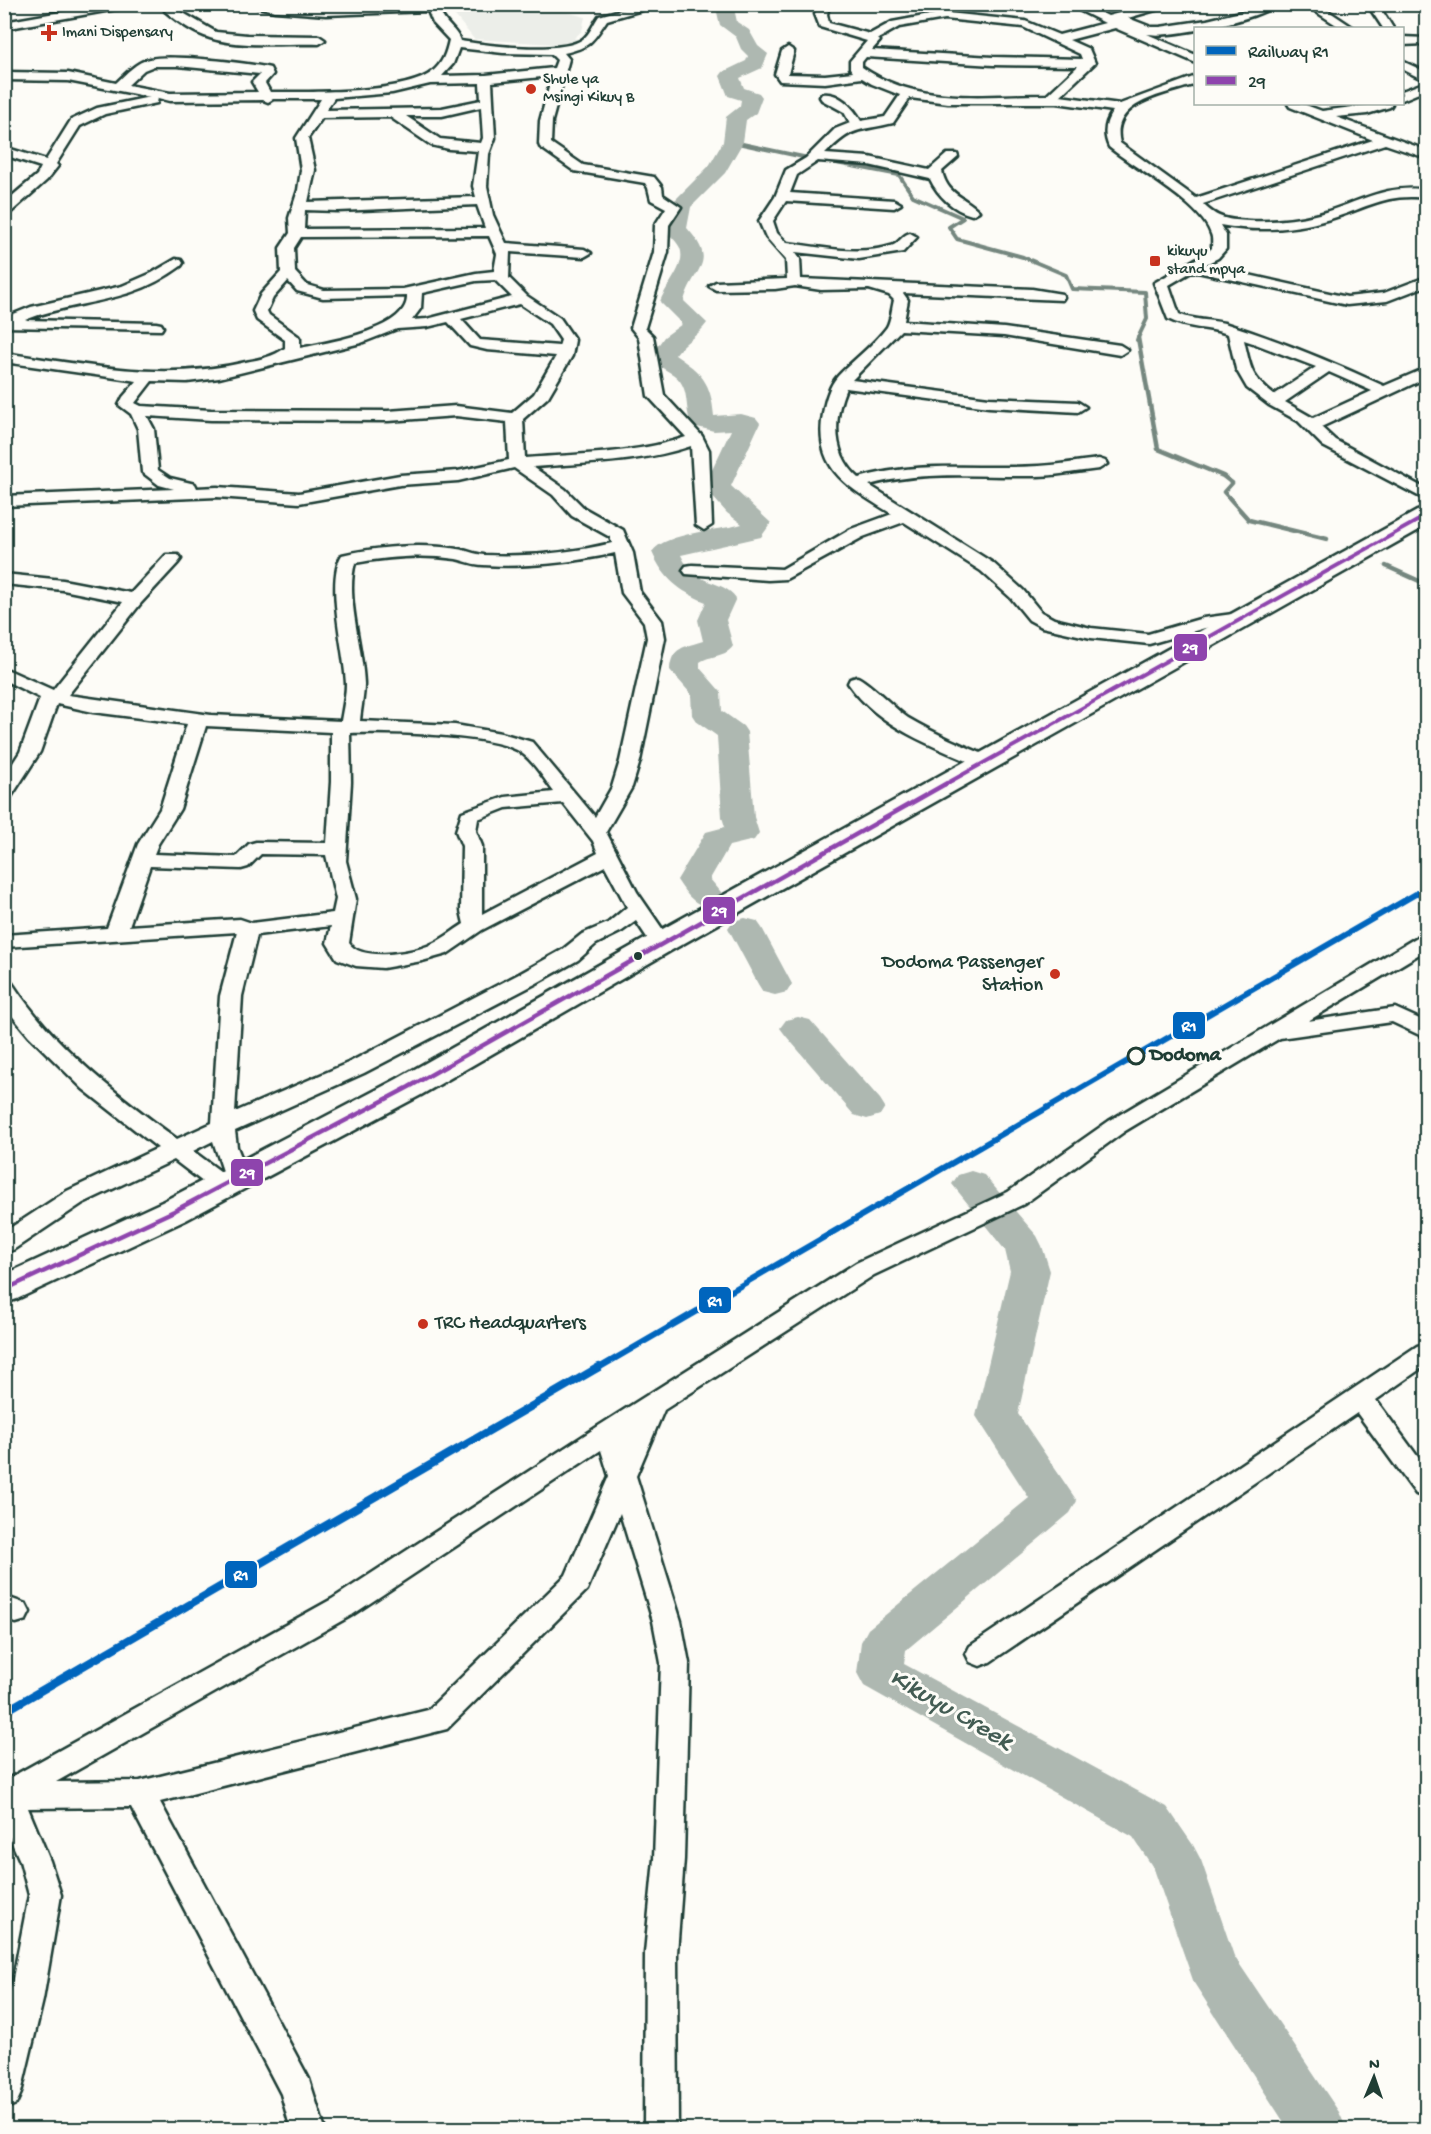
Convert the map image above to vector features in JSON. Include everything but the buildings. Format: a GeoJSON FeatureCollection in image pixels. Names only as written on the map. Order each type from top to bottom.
{"type":"FeatureCollection","features":[{"type":"Feature","properties":{"kind":"highway"},"geometry":{"type":"LineString","coordinates":[[4,1290],[231,1182],[409,1087],[661,943],[1426,516]]}},
{"type":"Feature","properties":{"kind":"street"},"geometry":{"type":"LineString","coordinates":[[4,26],[128,4]]}},
{"type":"Feature","properties":{"kind":"street"},"geometry":{"type":"LineString","coordinates":[[237,4],[179,6],[169,9],[182,19],[213,35],[247,39],[319,40]]}},
{"type":"Feature","properties":{"kind":"street"},"geometry":{"type":"LineString","coordinates":[[249,4],[325,13],[381,12],[455,4]]}},
{"type":"Feature","properties":{"kind":"street"},"geometry":{"type":"LineString","coordinates":[[454,44],[555,51],[574,48],[587,41],[599,22],[609,15],[658,4]]}},
{"type":"Feature","properties":{"kind":"street"},"geometry":{"type":"LineString","coordinates":[[824,4],[821,14],[824,25],[871,38],[896,24],[943,10],[1025,24],[1084,52],[1089,63]]}},
{"type":"Feature","properties":{"kind":"street"},"geometry":{"type":"LineString","coordinates":[[1072,4],[1112,20],[1194,59]]}},
{"type":"Feature","properties":{"kind":"street"},"geometry":{"type":"LineString","coordinates":[[1062,41],[1068,35],[1112,20],[1171,4]]}},
{"type":"Feature","properties":{"kind":"street"},"geometry":{"type":"LineString","coordinates":[[1112,20],[1159,31],[1244,16],[1261,9],[1258,4]]}},
{"type":"Feature","properties":{"kind":"street"},"geometry":{"type":"LineString","coordinates":[[1309,4],[1346,27]]}},
{"type":"Feature","properties":{"kind":"street"},"geometry":{"type":"LineString","coordinates":[[1372,4],[1387,27]]}},
{"type":"Feature","properties":{"kind":"street"},"geometry":{"type":"LineString","coordinates":[[430,80],[447,64],[454,44],[454,37],[437,21],[433,7]]}},
{"type":"Feature","properties":{"kind":"street"},"geometry":{"type":"LineString","coordinates":[[871,38],[874,44],[862,53],[855,65],[865,74],[906,95],[943,98],[1050,99],[1121,108],[1153,94],[1194,81]]}},
{"type":"Feature","properties":{"kind":"street"},"geometry":{"type":"LineString","coordinates":[[1404,41],[1426,41]]}},
{"type":"Feature","properties":{"kind":"street"},"geometry":{"type":"LineString","coordinates":[[555,51],[563,59],[546,121],[545,144],[579,168],[649,180],[655,187],[656,197],[674,207],[662,225],[661,252],[654,284],[638,328],[646,336],[656,396],[696,439],[701,450],[704,525]]}},
{"type":"Feature","properties":{"kind":"street"},"geometry":{"type":"LineString","coordinates":[[788,51],[781,74],[784,78],[825,79],[865,74]]}},
{"type":"Feature","properties":{"kind":"street"},"geometry":{"type":"LineString","coordinates":[[862,53],[1089,63]]}},
{"type":"Feature","properties":{"kind":"street"},"geometry":{"type":"LineString","coordinates":[[118,88],[145,63],[177,62],[266,71],[267,74],[258,82],[268,98]]}},
{"type":"Feature","properties":{"kind":"street"},"geometry":{"type":"LineString","coordinates":[[1050,99],[1089,63]]}},
{"type":"Feature","properties":{"kind":"street"},"geometry":{"type":"LineString","coordinates":[[1404,65],[1426,77]]}},
{"type":"Feature","properties":{"kind":"street"},"geometry":{"type":"LineString","coordinates":[[4,76],[68,77],[170,97],[268,98],[330,95],[407,87],[430,80],[486,79],[561,71]]}},
{"type":"Feature","properties":{"kind":"street"},"geometry":{"type":"LineString","coordinates":[[149,376],[128,400],[127,405],[137,411],[211,415],[388,416],[456,411],[515,418],[540,397],[566,351],[568,340],[558,324],[522,299],[505,284],[501,275],[504,259],[482,201],[481,169],[489,138],[486,79]]}},
{"type":"Feature","properties":{"kind":"street"},"geometry":{"type":"LineString","coordinates":[[1404,95],[1426,86]]}},
{"type":"Feature","properties":{"kind":"street"},"geometry":{"type":"LineString","coordinates":[[330,95],[302,138],[308,170],[296,218],[297,233],[287,248],[288,273],[302,288],[323,294],[414,291],[476,277],[501,275]]}},
{"type":"Feature","properties":{"kind":"street"},"geometry":{"type":"LineString","coordinates":[[795,282],[794,259],[765,224],[782,197],[791,173],[816,157],[840,132],[857,125],[889,120],[906,95]]}},
{"type":"Feature","properties":{"kind":"street"},"geometry":{"type":"LineString","coordinates":[[4,211],[42,177],[51,166],[65,136],[81,120],[101,111],[170,97]]}},
{"type":"Feature","properties":{"kind":"street"},"geometry":{"type":"LineString","coordinates":[[826,97],[849,110],[857,125]]}},
{"type":"Feature","properties":{"kind":"street"},"geometry":{"type":"LineString","coordinates":[[317,114],[451,111],[488,102]]}},
{"type":"Feature","properties":{"kind":"street"},"geometry":{"type":"LineString","coordinates":[[1297,105],[1426,154]]}},
{"type":"Feature","properties":{"kind":"street"},"geometry":{"type":"LineString","coordinates":[[1322,115],[1367,110],[1383,105]]}},
{"type":"Feature","properties":{"kind":"street"},"geometry":{"type":"LineString","coordinates":[[1121,108],[1111,127],[1114,144],[1194,203],[1213,220],[1220,233],[1219,249],[1206,259],[1161,283],[1173,316],[1185,322],[1218,326],[1328,366],[1384,391]]}},
{"type":"Feature","properties":{"kind":"street"},"geometry":{"type":"LineString","coordinates":[[394,114],[407,121],[430,140],[449,146],[486,147]]}},
{"type":"Feature","properties":{"kind":"street"},"geometry":{"type":"LineString","coordinates":[[1194,203],[1385,140]]}},
{"type":"Feature","properties":{"kind":"street"},"geometry":{"type":"LineString","coordinates":[[4,151],[51,166]]}},
{"type":"Feature","properties":{"kind":"street"},"geometry":{"type":"LineString","coordinates":[[816,157],[869,161],[936,176]]}},
{"type":"Feature","properties":{"kind":"street"},"geometry":{"type":"LineString","coordinates":[[952,157],[935,171],[936,176],[948,197],[972,212]]}},
{"type":"Feature","properties":{"kind":"street"},"geometry":{"type":"LineString","coordinates":[[1213,220],[1247,226],[1291,225],[1340,212],[1387,192],[1409,191],[1426,194]]}},
{"type":"Feature","properties":{"kind":"street"},"geometry":{"type":"LineString","coordinates":[[782,197],[894,204]]}},
{"type":"Feature","properties":{"kind":"street"},"geometry":{"type":"LineString","coordinates":[[300,206],[338,207],[482,201]]}},
{"type":"Feature","properties":{"kind":"street"},"geometry":{"type":"LineString","coordinates":[[297,233],[498,239],[524,250],[584,253]]}},
{"type":"Feature","properties":{"kind":"street"},"geometry":{"type":"LineString","coordinates":[[784,248],[859,255],[898,249],[910,237]]}},
{"type":"Feature","properties":{"kind":"street"},"geometry":{"type":"LineString","coordinates":[[4,323],[36,310],[127,290],[158,276],[176,264]]}},
{"type":"Feature","properties":{"kind":"street"},"geometry":{"type":"LineString","coordinates":[[1191,266],[1347,301],[1387,297],[1426,281]]}},
{"type":"Feature","properties":{"kind":"street"},"geometry":{"type":"LineString","coordinates":[[287,355],[292,349],[293,339],[262,317],[260,311],[266,297],[288,273]]}},
{"type":"Feature","properties":{"kind":"street"},"geometry":{"type":"LineString","coordinates":[[716,286],[775,285],[795,282],[813,286],[867,285],[885,288],[1032,293],[1057,297]]}},
{"type":"Feature","properties":{"kind":"street"},"geometry":{"type":"LineString","coordinates":[[885,288],[901,300],[896,325],[841,383],[832,403],[831,445],[837,464],[856,484],[1000,577],[1035,616],[1048,623],[1091,633],[1149,639],[1203,623],[1248,616]]}},
{"type":"Feature","properties":{"kind":"street"},"geometry":{"type":"LineString","coordinates":[[4,357],[149,376],[189,377],[210,374],[349,342],[395,325],[407,317],[413,309],[414,291]]}},
{"type":"Feature","properties":{"kind":"street"},"geometry":{"type":"LineString","coordinates":[[395,325],[419,325],[522,299]]}},
{"type":"Feature","properties":{"kind":"street"},"geometry":{"type":"LineString","coordinates":[[451,317],[476,343],[487,346],[566,351]]}},
{"type":"Feature","properties":{"kind":"street"},"geometry":{"type":"LineString","coordinates":[[4,323],[156,327]]}},
{"type":"Feature","properties":{"kind":"street"},"geometry":{"type":"LineString","coordinates":[[896,325],[1004,332],[1120,350]]}},
{"type":"Feature","properties":{"kind":"street"},"geometry":{"type":"LineString","coordinates":[[1235,333],[1247,376],[1252,385],[1274,402],[1292,410],[1312,425],[1329,443],[1426,495]]}},
{"type":"Feature","properties":{"kind":"street"},"geometry":{"type":"LineString","coordinates":[[1274,402],[1328,366]]}},
{"type":"Feature","properties":{"kind":"street"},"geometry":{"type":"LineString","coordinates":[[1312,425],[1426,372]]}},
{"type":"Feature","properties":{"kind":"street"},"geometry":{"type":"LineString","coordinates":[[841,383],[981,403],[1038,408],[1078,407]]}},
{"type":"Feature","properties":{"kind":"street"},"geometry":{"type":"LineString","coordinates":[[137,411],[146,429],[150,472],[164,488]]}},
{"type":"Feature","properties":{"kind":"street"},"geometry":{"type":"LineString","coordinates":[[515,418],[517,463]]}},
{"type":"Feature","properties":{"kind":"street"},"geometry":{"type":"LineString","coordinates":[[4,501],[164,488],[299,498],[400,480],[458,476],[517,463],[622,455],[672,447],[696,439]]}},
{"type":"Feature","properties":{"kind":"street"},"geometry":{"type":"LineString","coordinates":[[517,463],[559,492],[578,512],[617,534],[622,546],[631,593],[653,621],[656,638],[628,768],[622,787],[596,832]]}},
{"type":"Feature","properties":{"kind":"street"},"geometry":{"type":"LineString","coordinates":[[856,484],[887,475],[920,471],[1038,471],[1099,464]]}},
{"type":"Feature","properties":{"kind":"street"},"geometry":{"type":"LineString","coordinates":[[692,570],[786,574],[857,533],[906,516]]}},
{"type":"Feature","properties":{"kind":"street"},"geometry":{"type":"LineString","coordinates":[[609,856],[475,926],[439,949],[414,956],[383,960],[356,959],[340,949],[338,934],[346,899],[336,861],[336,849],[345,727],[355,685],[345,601],[344,572],[348,560],[370,555],[424,552],[456,554],[482,560],[539,558],[589,554],[622,546]]}},
{"type":"Feature","properties":{"kind":"street"},"geometry":{"type":"LineString","coordinates":[[4,793],[30,752],[53,697],[135,599],[172,559]]}},
{"type":"Feature","properties":{"kind":"street"},"geometry":{"type":"LineString","coordinates":[[4,579],[63,585],[135,599]]}},
{"type":"Feature","properties":{"kind":"street"},"geometry":{"type":"LineString","coordinates":[[4,673],[53,697],[70,702],[198,720],[455,731],[525,746],[596,832],[638,909],[661,943]]}},
{"type":"Feature","properties":{"kind":"street"},"geometry":{"type":"LineString","coordinates":[[857,683],[888,714],[917,732],[986,762]]}},
{"type":"Feature","properties":{"kind":"street"},"geometry":{"type":"LineString","coordinates":[[116,933],[148,844],[170,809],[198,720]]}},
{"type":"Feature","properties":{"kind":"street"},"geometry":{"type":"LineString","coordinates":[[475,926],[471,910],[472,846],[466,831],[469,816],[493,804],[503,802],[568,797]]}},
{"type":"Feature","properties":{"kind":"street"},"geometry":{"type":"LineString","coordinates":[[142,860],[241,863],[256,848],[336,849]]}},
{"type":"Feature","properties":{"kind":"street"},"geometry":{"type":"LineString","coordinates":[[4,1244],[75,1197],[223,1126],[356,1068],[570,956],[589,939],[615,927],[638,909]]}},
{"type":"Feature","properties":{"kind":"street"},"geometry":{"type":"LineString","coordinates":[[4,941],[240,925],[248,930],[342,918]]}},
{"type":"Feature","properties":{"kind":"street"},"geometry":{"type":"LineString","coordinates":[[231,1182],[223,1126],[231,996],[248,930]]}},
{"type":"Feature","properties":{"kind":"street"},"geometry":{"type":"LineString","coordinates":[[6,1796],[342,1607],[609,1432],[865,1269],[1016,1198],[1116,1126],[1426,941]]}},
{"type":"Feature","properties":{"kind":"street"},"geometry":{"type":"LineString","coordinates":[[4,988],[18,1012],[79,1075],[125,1113],[175,1149],[231,1182]]}},
{"type":"Feature","properties":{"kind":"street"},"geometry":{"type":"LineString","coordinates":[[1271,1034],[1395,1015],[1426,1031]]}},
{"type":"Feature","properties":{"kind":"street"},"geometry":{"type":"LineString","coordinates":[[980,1654],[1426,1353]]}},
{"type":"Feature","properties":{"kind":"street"},"geometry":{"type":"LineString","coordinates":[[1360,1398],[1426,1487]]}},
{"type":"Feature","properties":{"kind":"street"},"geometry":{"type":"LineString","coordinates":[[6,1796],[140,1794],[437,1720],[577,1582],[653,1405]]}},
{"type":"Feature","properties":{"kind":"street"},"geometry":{"type":"LineString","coordinates":[[609,1432],[667,1621],[675,1664],[669,1859],[661,1953],[661,2130]]}},
{"type":"Feature","properties":{"kind":"street"},"geometry":{"type":"LineString","coordinates":[[140,1794],[297,2090],[308,2130]]}},
{"type":"Feature","properties":{"kind":"street"},"geometry":{"type":"LineString","coordinates":[[4,2093],[27,2000],[45,1895],[35,1861],[6,1796]]}},
{"type":"Feature","properties":{"kind":"shaded area"},"geometry":{"type":"Polygon","coordinates":[[[551,4],[553,8],[585,17],[582,31],[574,38],[580,40],[571,44],[554,44],[474,39],[452,12],[500,5],[551,4]]]}},
{"type":"Feature","properties":{"kind":"waterway","name":"Kikuyu Creek"},"geometry":{"type":"LineString","coordinates":[[709,898],[693,880],[717,839],[743,833],[738,817],[732,732],[707,715],[706,692],[685,670],[685,659],[694,653],[719,646],[712,620],[722,598],[688,583],[676,571],[666,552],[681,545],[751,531],[758,523],[736,507],[717,487],[747,423],[702,421],[700,399],[690,376],[662,357],[672,342],[690,330],[695,323],[672,302],[689,269],[692,255],[688,244],[676,229],[681,205],[718,169],[733,142],[736,117],[749,109],[752,97],[735,92],[730,76],[755,64],[758,54],[750,49],[740,31],[729,25],[724,12],[724,4]]}},
{"type":"Feature","properties":{"kind":"waterway"},"geometry":{"type":"LineString","coordinates":[[733,142],[808,158]]}},
{"type":"Feature","properties":{"kind":"waterway"},"geometry":{"type":"LineString","coordinates":[[821,160],[899,175],[913,196],[963,218],[949,227],[957,239],[1023,257],[1066,275],[1072,289],[1145,292],[1147,319],[1137,340]]}},
{"type":"Feature","properties":{"kind":"waterway"},"geometry":{"type":"LineString","coordinates":[[1138,338],[1158,449],[1223,476],[1232,483],[1224,492],[1249,520],[1327,539]]}},
{"type":"Feature","properties":{"kind":"waterway"},"geometry":{"type":"LineString","coordinates":[[1386,566],[1426,584]]}},
{"type":"Feature","properties":{"kind":"waterway","name":"Kikuyu Creek"},"geometry":{"type":"LineString","coordinates":[[745,928],[775,984]]}},
{"type":"Feature","properties":{"kind":"waterway","name":"Kikuyu Creek"},"geometry":{"type":"LineString","coordinates":[[798,1028],[867,1107]]}},
{"type":"Feature","properties":{"kind":"waterway","name":"Kikuyu Creek"},"geometry":{"type":"LineString","coordinates":[[971,1184],[1023,1246],[1030,1271],[997,1416],[1055,1501],[884,1642],[880,1673],[1150,1822],[1176,1860],[1212,1967],[1320,2130]]}},
{"type":"Feature","properties":{"kind":"rail line","name":"R1"},"geometry":{"type":"LineString","coordinates":[[4,1712],[1426,888]]}},
{"type":"Feature","properties":{"kind":"transit line","name":"29"},"geometry":{"type":"LineString","coordinates":[[4,1290],[174,1211],[409,1087],[661,943],[1426,516]]}},
{"type":"Feature","properties":{"kind":"place","name":"Imani Dispensary"},"geometry":{"type":"Point","coordinates":[49,33]}},
{"type":"Feature","properties":{"kind":"place","name":"Shule ya Msingi Kikuy B"},"geometry":{"type":"Point","coordinates":[531,89]}},
{"type":"Feature","properties":{"kind":"place","name":"kikuyu stand mpya"},"geometry":{"type":"Point","coordinates":[1155,261]}},
{"type":"Feature","properties":{"kind":"place","name":"Dodoma Passenger Station"},"geometry":{"type":"Point","coordinates":[1055,974]}},
{"type":"Feature","properties":{"kind":"place","name":"Dodoma"},"geometry":{"type":"Point","coordinates":[1136,1056]}},
{"type":"Feature","properties":{"kind":"place","name":"TRC Headquarters"},"geometry":{"type":"Point","coordinates":[423,1324]}}]}
